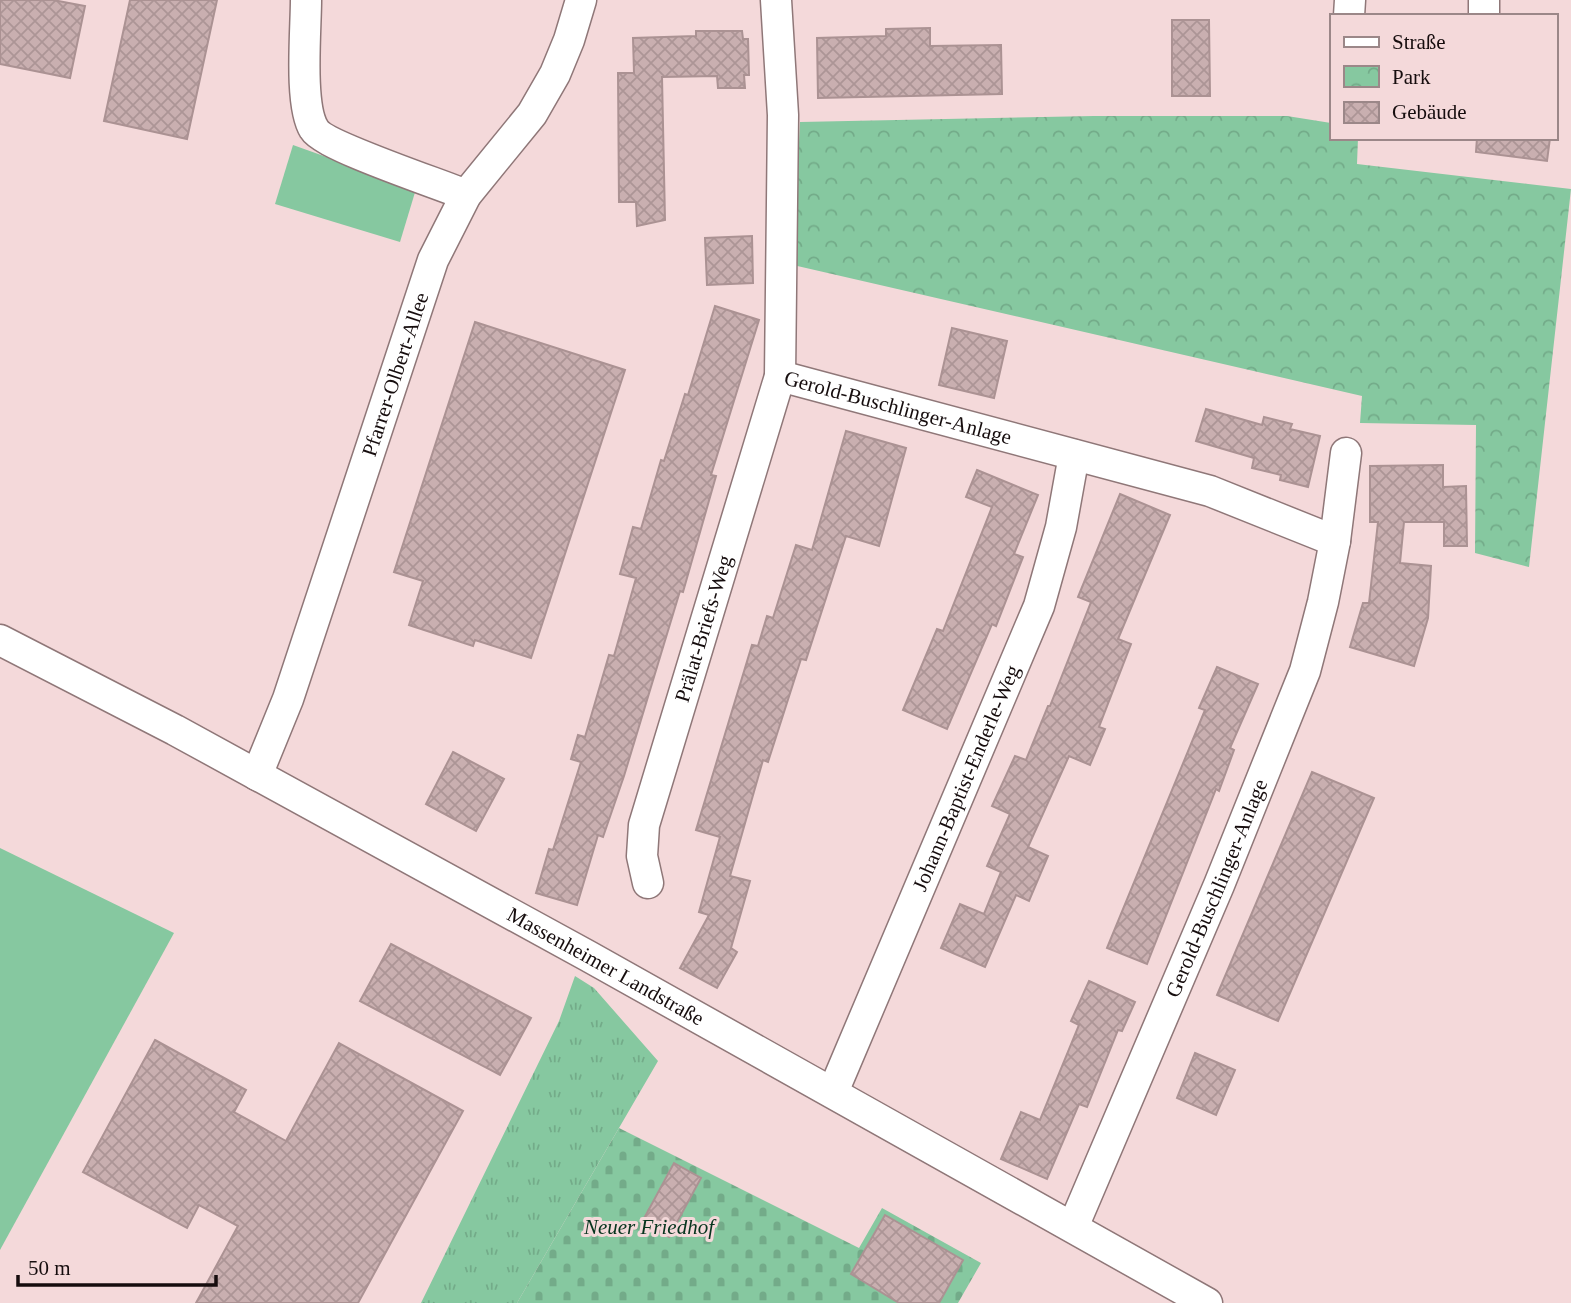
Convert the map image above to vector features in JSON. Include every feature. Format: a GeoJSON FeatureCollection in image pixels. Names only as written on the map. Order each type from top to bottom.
{"type":"FeatureCollection","features":[{"type":"Feature","properties":{"kind":"street"},"geometry":{"type":"LineString","coordinates":[[306,0],[306,98],[314,130],[325,139],[353,152],[466,195]]}},
{"type":"Feature","properties":{"kind":"street","name":"Pfarrer-Olbert-Allee"},"geometry":{"type":"LineString","coordinates":[[257,775],[288,699],[433,260],[466,195],[532,114],[555,74],[581,0]]}},
{"type":"Feature","properties":{"kind":"street","name":"Gerold-Buschlinger-Anlage"},"geometry":{"type":"LineString","coordinates":[[776,0],[783,116],[780,376],[1210,491],[1335,541]]}},
{"type":"Feature","properties":{"kind":"street","name":"Prälat-Briefs-Weg"},"geometry":{"type":"LineString","coordinates":[[648,883],[642,856],[644,825],[780,376]]}},
{"type":"Feature","properties":{"kind":"street","name":"Gerold-Buschlinger-Anlage"},"geometry":{"type":"LineString","coordinates":[[1073,1227],[1219,885],[1305,671],[1335,541],[1346,453]]}},
{"type":"Feature","properties":{"kind":"street","name":"Johann-Baptist-Enderle-Weg"},"geometry":{"type":"LineString","coordinates":[[833,1092],[1039,606],[1061,527],[1074,455]]}},
{"type":"Feature","properties":{"kind":"street","name":"Massenheimer Landstraße"},"geometry":{"type":"LineString","coordinates":[[0,640],[257,775],[833,1092],[1207,1303]]}},
{"type":"Feature","properties":{"kind":"green space"},"geometry":{"type":"Polygon","coordinates":[[[1094,116],[1287,116],[1330,123],[1330,140],[1358,140],[1357,164],[1571,189],[1529,567],[1475,553],[1476,425],[1360,423],[1362,396],[793,265],[800,122],[1094,116]]]}},
{"type":"Feature","properties":{"kind":"green space"},"geometry":{"type":"Polygon","coordinates":[[[293,145],[416,189],[400,242],[275,204],[293,145]]]}},
{"type":"Feature","properties":{"kind":"green space"},"geometry":{"type":"Polygon","coordinates":[[[0,848],[174,933],[0,1250],[0,848]]]}},
{"type":"Feature","properties":{"kind":"green space"},"geometry":{"type":"Polygon","coordinates":[[[575,976],[594,988],[658,1061],[517,1303],[421,1303],[559,1021],[575,976]]]}},
{"type":"Feature","properties":{"kind":"green space","name":"Neuer Friedhof"},"geometry":{"type":"Polygon","coordinates":[[[619,1128],[859,1248],[882,1208],[981,1263],[958,1303],[517,1303],[619,1128]]]}},
{"type":"Feature","properties":{"kind":"building"},"geometry":{"type":"Polygon","coordinates":[[[0,0],[53,0],[85,6],[70,78],[0,64],[0,0]]]}},
{"type":"Feature","properties":{"kind":"building"},"geometry":{"type":"Polygon","coordinates":[[[130,0],[217,0],[187,139],[104,121],[130,0]]]}},
{"type":"Feature","properties":{"kind":"building"},"geometry":{"type":"Polygon","coordinates":[[[1172,20],[1209,20],[1210,96],[1172,96],[1172,20]]]}},
{"type":"Feature","properties":{"kind":"building"},"geometry":{"type":"Polygon","coordinates":[[[930,28],[930,46],[1001,45],[1002,94],[818,98],[817,38],[886,36],[886,29],[930,28]]]}},
{"type":"Feature","properties":{"kind":"building"},"geometry":{"type":"Polygon","coordinates":[[[696,31],[742,31],[743,39],[748,39],[749,75],[744,75],[745,88],[718,88],[717,76],[662,77],[665,220],[637,226],[636,202],[619,202],[618,73],[634,73],[633,38],[696,36],[696,31]]]}},
{"type":"Feature","properties":{"kind":"building"},"geometry":{"type":"Polygon","coordinates":[[[1477,140],[1550,140],[1547,161],[1476,152],[1477,140]]]}},
{"type":"Feature","properties":{"kind":"building"},"geometry":{"type":"Polygon","coordinates":[[[752,236],[753,283],[707,285],[705,238],[752,236]]]}},
{"type":"Feature","properties":{"kind":"building"},"geometry":{"type":"Polygon","coordinates":[[[715,306],[759,320],[711,475],[716,476],[683,592],[680,591],[624,776],[603,837],[598,835],[577,905],[536,893],[549,849],[553,850],[581,762],[571,759],[578,735],[585,737],[609,655],[614,656],[636,578],[620,574],[633,527],[641,529],[661,460],[664,461],[685,394],[688,395],[715,306]]]}},
{"type":"Feature","properties":{"kind":"building"},"geometry":{"type":"Polygon","coordinates":[[[475,322],[625,370],[531,658],[475,640],[473,646],[409,625],[423,581],[394,572],[475,322]]]}},
{"type":"Feature","properties":{"kind":"building"},"geometry":{"type":"Polygon","coordinates":[[[952,328],[1007,341],[994,398],[939,385],[952,328]]]}},
{"type":"Feature","properties":{"kind":"building"},"geometry":{"type":"Polygon","coordinates":[[[1206,409],[1262,425],[1264,417],[1292,424],[1290,429],[1320,436],[1308,487],[1280,480],[1281,475],[1252,468],[1254,458],[1196,441],[1206,409]]]}},
{"type":"Feature","properties":{"kind":"building"},"geometry":{"type":"Polygon","coordinates":[[[846,431],[906,448],[879,546],[846,536],[806,660],[801,659],[768,762],[763,760],[730,876],[750,881],[731,948],[737,952],[717,988],[680,968],[709,915],[699,912],[720,837],[696,830],[752,645],[758,646],[767,616],[773,618],[796,545],[812,550],[846,431]]]}},
{"type":"Feature","properties":{"kind":"building"},"geometry":{"type":"Polygon","coordinates":[[[1443,465],[1443,487],[1466,486],[1467,546],[1444,546],[1444,522],[1404,522],[1400,563],[1431,566],[1428,618],[1414,666],[1350,647],[1363,603],[1369,603],[1378,522],[1370,522],[1370,466],[1443,465]]]}},
{"type":"Feature","properties":{"kind":"building"},"geometry":{"type":"Polygon","coordinates":[[[977,470],[1038,495],[1014,554],[1023,557],[996,626],[992,624],[947,729],[903,710],[937,629],[943,631],[992,507],[966,497],[977,470]]]}},
{"type":"Feature","properties":{"kind":"building"},"geometry":{"type":"Polygon","coordinates":[[[1120,494],[1170,515],[1118,639],[1131,644],[1099,727],[1105,729],[1090,765],[1069,756],[1028,847],[1048,856],[1029,901],[1016,895],[985,967],[941,948],[960,904],[984,914],[1001,872],[987,866],[1010,814],[992,806],[1015,756],[1026,760],[1050,706],[1091,602],[1078,597],[1120,494]]]}},
{"type":"Feature","properties":{"kind":"building"},"geometry":{"type":"Polygon","coordinates":[[[1217,667],[1258,684],[1230,748],[1234,750],[1219,791],[1216,789],[1147,964],[1107,948],[1205,710],[1199,708],[1217,667]]]}},
{"type":"Feature","properties":{"kind":"building"},"geometry":{"type":"Polygon","coordinates":[[[453,752],[504,779],[476,831],[426,804],[453,752]]]}},
{"type":"Feature","properties":{"kind":"building"},"geometry":{"type":"Polygon","coordinates":[[[1312,772],[1374,798],[1278,1021],[1217,995],[1312,772]]]}},
{"type":"Feature","properties":{"kind":"building"},"geometry":{"type":"Polygon","coordinates":[[[391,944],[531,1018],[500,1075],[360,1001],[391,944]]]}},
{"type":"Feature","properties":{"kind":"building"},"geometry":{"type":"Polygon","coordinates":[[[1089,981],[1135,1002],[1122,1031],[1118,1030],[1087,1107],[1079,1104],[1047,1179],[1001,1159],[1021,1112],[1040,1120],[1079,1025],[1071,1021],[1089,981]]]}},
{"type":"Feature","properties":{"kind":"building"},"geometry":{"type":"Polygon","coordinates":[[[155,1040],[246,1090],[234,1112],[286,1141],[339,1043],[463,1111],[358,1303],[196,1303],[238,1226],[199,1205],[187,1228],[83,1172],[155,1040]]]}},
{"type":"Feature","properties":{"kind":"building"},"geometry":{"type":"Polygon","coordinates":[[[1195,1053],[1235,1070],[1216,1115],[1177,1098],[1195,1053]]]}},
{"type":"Feature","properties":{"kind":"building"},"geometry":{"type":"Polygon","coordinates":[[[674,1163],[701,1178],[669,1237],[642,1222],[674,1163]]]}},
{"type":"Feature","properties":{"kind":"building"},"geometry":{"type":"Polygon","coordinates":[[[885,1215],[963,1260],[939,1303],[899,1303],[851,1274],[885,1215]]]}}]}
